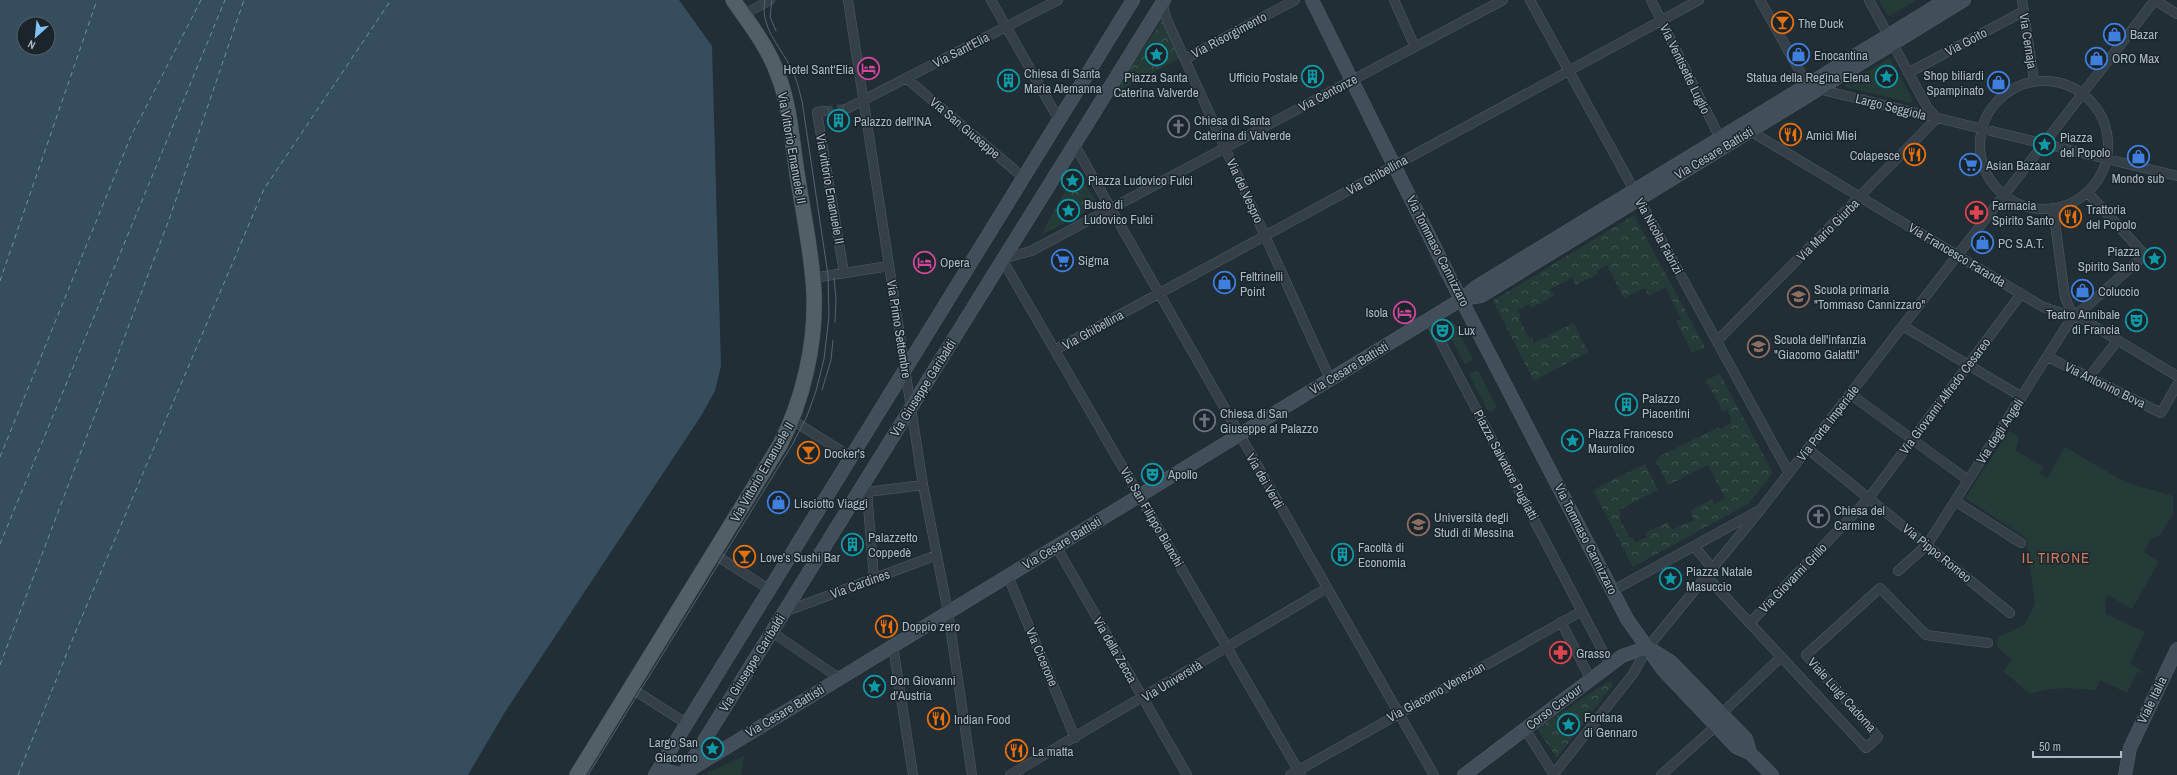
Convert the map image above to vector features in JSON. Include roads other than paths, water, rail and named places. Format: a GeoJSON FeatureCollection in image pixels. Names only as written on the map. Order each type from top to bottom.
{"type":"FeatureCollection","features":[{"type":"Feature","properties":{"kind":"main road","name":"Via Vittorio Emanuele II"},"geometry":{"type":"LineString","coordinates":[[577,775],[780,445],[792,420],[800,393],[811,340],[814,306],[813,278],[781,84],[765,47],[733,0]]}},
{"type":"Feature","properties":{"kind":"main road","name":"Via Giuseppe Garibaldi"},"geometry":{"type":"LineString","coordinates":[[658,773],[1133,0]]}},
{"type":"Feature","properties":{"kind":"main road","name":"Via Tommaso Cannizzaro"},"geometry":{"type":"LineString","coordinates":[[1312,0],[1462,299],[1627,619],[1648,647],[1671,662],[1718,720],[1746,739],[1750,753],[1772,775]]}},
{"type":"Feature","properties":{"kind":"main road","name":"Via Cesare Battisti"},"geometry":{"type":"LineString","coordinates":[[1890,40],[1946,0]]}},
{"type":"Feature","properties":{"kind":"main road","name":"Via Cesare Battisti"},"geometry":{"type":"LineString","coordinates":[[1637,194],[1890,40],[1964,0]]}},
{"type":"Feature","properties":{"kind":"main road","name":"Via Giuseppe Garibaldi"},"geometry":{"type":"LineString","coordinates":[[683,774],[784,612],[864,490],[912,406],[1162,2]]}},
{"type":"Feature","properties":{"kind":"main road","name":"Via Cesare Battisti"},"geometry":{"type":"LineString","coordinates":[[683,774],[1462,299],[1481,296],[1720,138],[1745,128]]}},
{"type":"Feature","properties":{"kind":"main road","name":"Corso Cavour"},"geometry":{"type":"LineString","coordinates":[[1464,775],[1591,680],[1608,660],[1648,647]]}},
{"type":"Feature","properties":{"kind":"main road","name":"Viale Italia"},"geometry":{"type":"LineString","coordinates":[[2127,773],[2130,748],[2177,649]]}},
{"type":"Feature","properties":{"kind":"main road"},"geometry":{"type":"LineString","coordinates":[[658,773],[683,774]]}},
{"type":"Feature","properties":{"kind":"street"},"geometry":{"type":"LineString","coordinates":[[743,15],[770,0]]}},
{"type":"Feature","properties":{"kind":"street","name":"Via Primo Settembre"},"geometry":{"type":"LineString","coordinates":[[848,0],[912,406],[923,485],[948,612],[972,775]]}},
{"type":"Feature","properties":{"kind":"street"},"geometry":{"type":"LineString","coordinates":[[991,0],[1059,120]]}},
{"type":"Feature","properties":{"kind":"street","name":"Via Sant'Elia"},"geometry":{"type":"LineString","coordinates":[[848,108],[1058,0]]}},
{"type":"Feature","properties":{"kind":"street","name":"Via Risorgimento"},"geometry":{"type":"LineString","coordinates":[[1185,59],[1295,0]]}},
{"type":"Feature","properties":{"kind":"street"},"geometry":{"type":"LineString","coordinates":[[1394,0],[1415,47]]}},
{"type":"Feature","properties":{"kind":"street","name":"Via Centonze"},"geometry":{"type":"LineString","coordinates":[[1002,259],[1031,250],[1503,0]]}},
{"type":"Feature","properties":{"kind":"street","name":"Via Nicola Fabrizi"},"geometry":{"type":"LineString","coordinates":[[1530,0],[1789,473]]}},
{"type":"Feature","properties":{"kind":"street","name":"Via Ventisette Luglio"},"geometry":{"type":"LineString","coordinates":[[1651,0],[1720,138]]}},
{"type":"Feature","properties":{"kind":"street","name":"Via Ghibellina"},"geometry":{"type":"LineString","coordinates":[[1055,350],[1700,0]]}},
{"type":"Feature","properties":{"kind":"street"},"geometry":{"type":"LineString","coordinates":[[1760,0],[1813,87]]}},
{"type":"Feature","properties":{"kind":"street","name":"Largo Seggiola"},"geometry":{"type":"LineString","coordinates":[[1869,0],[1927,107],[1937,118]]}},
{"type":"Feature","properties":{"kind":"street","name":"Via Cernaja"},"geometry":{"type":"LineString","coordinates":[[2022,0],[2034,81]]}},
{"type":"Feature","properties":{"kind":"street"},"geometry":{"type":"LineString","coordinates":[[2004,195],[2155,0],[2177,14]]}},
{"type":"Feature","properties":{"kind":"street","name":"Via del Vespro"},"geometry":{"type":"LineString","coordinates":[[1162,2],[1185,59],[1330,379]]}},
{"type":"Feature","properties":{"kind":"street","name":"Via Goito"},"geometry":{"type":"LineString","coordinates":[[1908,73],[2024,11]]}},
{"type":"Feature","properties":{"kind":"street","name":"Via San Giuseppe"},"geometry":{"type":"LineString","coordinates":[[906,78],[1024,178]]}},
{"type":"Feature","properties":{"kind":"street"},"geometry":{"type":"LineString","coordinates":[[2034,81],[2055,81],[2069,86],[2082,94],[2097,109],[2106,128],[2108,138],[2106,159],[2099,177],[2087,192],[2071,203],[2053,208],[2027,207],[2004,195],[1991,182],[1983,165],[1979,147],[1981,129],[1990,109],[2005,93],[2034,81]]}},
{"type":"Feature","properties":{"kind":"street","name":"Largo Seggiola"},"geometry":{"type":"LineString","coordinates":[[1813,87],[1937,118]]}},
{"type":"Feature","properties":{"kind":"street","name":"Via vittorio Emanuele II"},"geometry":{"type":"LineString","coordinates":[[824,112],[817,112],[844,273]]}},
{"type":"Feature","properties":{"kind":"street"},"geometry":{"type":"LineString","coordinates":[[1937,118],[2177,176]]}},
{"type":"Feature","properties":{"kind":"street","name":"Via Mario Giurba"},"geometry":{"type":"LineString","coordinates":[[1717,341],[1937,118]]}},
{"type":"Feature","properties":{"kind":"street","name":"Via Francesco Faranda"},"geometry":{"type":"LineString","coordinates":[[1745,128],[2043,307],[2084,320],[2177,376]]}},
{"type":"Feature","properties":{"kind":"street","name":"Via dei Verdi"},"geometry":{"type":"LineString","coordinates":[[1074,144],[1434,775]]}},
{"type":"Feature","properties":{"kind":"street"},"geometry":{"type":"LineString","coordinates":[[2053,208],[2065,297],[2073,316],[2087,306],[2145,255],[2087,192]]}},
{"type":"Feature","properties":{"kind":"street","name":"Via Porta Imperiale"},"geometry":{"type":"LineString","coordinates":[[1554,775],[1633,674],[1648,647],[1761,509],[2004,195]]}},
{"type":"Feature","properties":{"kind":"street","name":"Via San Filippo Bianchi"},"geometry":{"type":"LineString","coordinates":[[1002,259],[1300,773]]}},
{"type":"Feature","properties":{"kind":"street"},"geometry":{"type":"LineString","coordinates":[[813,278],[889,266]]}},
{"type":"Feature","properties":{"kind":"street","name":"Via Giovanni Alfredo Cesareo"},"geometry":{"type":"LineString","coordinates":[[1869,498],[2021,294]]}},
{"type":"Feature","properties":{"kind":"street","name":"Via degli Angeli"},"geometry":{"type":"LineString","coordinates":[[1898,571],[1926,545],[2073,316]]}},
{"type":"Feature","properties":{"kind":"street","name":"Piazza Salvatore Pugliatti"},"geometry":{"type":"LineString","coordinates":[[1429,319],[1608,660]]}},
{"type":"Feature","properties":{"kind":"street"},"geometry":{"type":"LineString","coordinates":[[1903,326],[2022,397]]}},
{"type":"Feature","properties":{"kind":"street"},"geometry":{"type":"LineString","coordinates":[[2089,377],[2118,340]]}},
{"type":"Feature","properties":{"kind":"street","name":"Via Antonino Bova"},"geometry":{"type":"LineString","coordinates":[[2048,357],[2161,413],[2177,385]]}},
{"type":"Feature","properties":{"kind":"street"},"geometry":{"type":"LineString","coordinates":[[1850,394],[1968,480]]}},
{"type":"Feature","properties":{"kind":"street"},"geometry":{"type":"LineString","coordinates":[[792,420],[851,457]]}},
{"type":"Feature","properties":{"kind":"street","name":"Via Pippo Romeo"},"geometry":{"type":"LineString","coordinates":[[1808,449],[2010,613]]}},
{"type":"Feature","properties":{"kind":"street"},"geometry":{"type":"LineString","coordinates":[[874,579],[864,490],[923,485]]}},
{"type":"Feature","properties":{"kind":"street","name":"Via Giovanni Grillo"},"geometry":{"type":"LineString","coordinates":[[1750,623],[1869,498]]}},
{"type":"Feature","properties":{"kind":"street"},"geometry":{"type":"LineString","coordinates":[[1955,501],[2021,543]]}},
{"type":"Feature","properties":{"kind":"street"},"geometry":{"type":"LineString","coordinates":[[1612,591],[1761,509]]}},
{"type":"Feature","properties":{"kind":"street","name":"Via della Zecca"},"geometry":{"type":"LineString","coordinates":[[1056,546],[1187,775]]}},
{"type":"Feature","properties":{"kind":"street"},"geometry":{"type":"LineString","coordinates":[[1694,546],[1712,568]]}},
{"type":"Feature","properties":{"kind":"street"},"geometry":{"type":"LineString","coordinates":[[714,554],[770,590]]}},
{"type":"Feature","properties":{"kind":"street","name":"Via Cardines"},"geometry":{"type":"LineString","coordinates":[[784,612],[937,555]]}},
{"type":"Feature","properties":{"kind":"street","name":"Via Cicerone"},"geometry":{"type":"LineString","coordinates":[[1008,576],[1075,738]]}},
{"type":"Feature","properties":{"kind":"street","name":"Viale Luigi Cadorna"},"geometry":{"type":"LineString","coordinates":[[1706,576],[1866,748],[1878,737],[1806,655],[1880,588],[1926,635],[1988,643]]}},
{"type":"Feature","properties":{"kind":"street","name":"Via Università"},"geometry":{"type":"LineString","coordinates":[[1015,774],[1327,588]]}},
{"type":"Feature","properties":{"kind":"street","name":"Via Giacomo Venezian"},"geometry":{"type":"LineString","coordinates":[[1290,775],[1300,773],[1398,713],[1582,611]]}},
{"type":"Feature","properties":{"kind":"street"},"geometry":{"type":"LineString","coordinates":[[1561,622],[1591,680]]}},
{"type":"Feature","properties":{"kind":"street"},"geometry":{"type":"LineString","coordinates":[[772,632],[839,678]]}},
{"type":"Feature","properties":{"kind":"street"},"geometry":{"type":"LineString","coordinates":[[893,646],[913,775]]}},
{"type":"Feature","properties":{"kind":"street"},"geometry":{"type":"LineString","coordinates":[[1661,775],[1781,657]]}},
{"type":"Feature","properties":{"kind":"street"},"geometry":{"type":"LineString","coordinates":[[631,688],[687,724]]}},
{"type":"Feature","properties":{"kind":"street"},"geometry":{"type":"LineString","coordinates":[[1525,729],[1554,775]]}},
{"type":"Feature","properties":{"kind":"water"},"geometry":{"type":"Polygon","coordinates":[[[0,0],[679,0],[712,46],[721,366],[715,391],[701,416],[505,712],[468,775],[0,775],[0,0]]]}},
{"type":"Feature","properties":{"kind":"water","name":"Fontana di Gennaro"},"geometry":{"type":"Polygon","coordinates":[[[1566,718],[1570,718],[1574,724],[1570,730],[1566,730],[1562,726],[1562,722],[1566,718]]]}},
{"type":"Feature","properties":{"kind":"tunnel"},"geometry":{"type":"LineString","coordinates":[[824,111],[848,108]]}},
{"type":"Feature","properties":{"kind":"tram line"},"geometry":{"type":"LineString","coordinates":[[588,775],[792,445],[807,416],[816,391],[824,359],[829,316],[828,275],[802,101],[798,84],[793,72],[768,27],[765,18],[765,0]]}},
{"type":"Feature","properties":{"kind":"tram line"},"geometry":{"type":"LineString","coordinates":[[772,0],[770,17],[776,31]]}},
{"type":"Feature","properties":{"kind":"tram line"},"geometry":{"type":"LineString","coordinates":[[834,278],[836,299],[835,322]]}},
{"type":"Feature","properties":{"kind":"tram line"},"geometry":{"type":"LineString","coordinates":[[822,390],[831,360],[833,340]]}},
{"type":"Feature","properties":{"kind":"place","name":"The Duck"},"geometry":{"type":"Point","coordinates":[1782,23]}},
{"type":"Feature","properties":{"kind":"place","name":"Bazar"},"geometry":{"type":"Point","coordinates":[2114,34]}},
{"type":"Feature","properties":{"kind":"place","name":"Piazza Santa Caterina Valverde"},"geometry":{"type":"Point","coordinates":[1156,55]}},
{"type":"Feature","properties":{"kind":"place","name":"Enocantina"},"geometry":{"type":"Point","coordinates":[1799,55]}},
{"type":"Feature","properties":{"kind":"place","name":"ORO Max"},"geometry":{"type":"Point","coordinates":[2096,58]}},
{"type":"Feature","properties":{"kind":"place","name":"Hotel Sant‘Elia"},"geometry":{"type":"Point","coordinates":[869,69]}},
{"type":"Feature","properties":{"kind":"place","name":"Ufficio Postale"},"geometry":{"type":"Point","coordinates":[1313,77]}},
{"type":"Feature","properties":{"kind":"place","name":"Statua della Regina Elena"},"geometry":{"type":"Point","coordinates":[1886,77]}},
{"type":"Feature","properties":{"kind":"place","name":"Chiesa di Santa Maria Alemanna"},"geometry":{"type":"Point","coordinates":[1008,80]}},
{"type":"Feature","properties":{"kind":"place","name":"Shop biliardi Spampinato"},"geometry":{"type":"Point","coordinates":[1999,82]}},
{"type":"Feature","properties":{"kind":"place","name":"Palazzo dell'INA"},"geometry":{"type":"Point","coordinates":[838,121]}},
{"type":"Feature","properties":{"kind":"place","name":"Chiesa di Santa Caterina di Valverde"},"geometry":{"type":"Point","coordinates":[1179,127]}},
{"type":"Feature","properties":{"kind":"place","name":"Amici Miei"},"geometry":{"type":"Point","coordinates":[1790,135]}},
{"type":"Feature","properties":{"kind":"place","name":"Piazza del Popolo"},"geometry":{"type":"Point","coordinates":[2044,144]}},
{"type":"Feature","properties":{"kind":"place","name":"Colapesce"},"geometry":{"type":"Point","coordinates":[1915,155]}},
{"type":"Feature","properties":{"kind":"place","name":"Mondo sub"},"geometry":{"type":"Point","coordinates":[2138,156]}},
{"type":"Feature","properties":{"kind":"place","name":"Asian Bazaar"},"geometry":{"type":"Point","coordinates":[1971,165]}},
{"type":"Feature","properties":{"kind":"place","name":"Piazza Ludovico Fulci"},"geometry":{"type":"Point","coordinates":[1073,180]}},
{"type":"Feature","properties":{"kind":"place","name":"Busto di Ludovico Fulci"},"geometry":{"type":"Point","coordinates":[1069,211]}},
{"type":"Feature","properties":{"kind":"place","name":"Farmacia Spirito Santo"},"geometry":{"type":"Point","coordinates":[1976,212]}},
{"type":"Feature","properties":{"kind":"place","name":"Trattoria del Popolo"},"geometry":{"type":"Point","coordinates":[2071,216]}},
{"type":"Feature","properties":{"kind":"place","name":"PC S.A.T."},"geometry":{"type":"Point","coordinates":[1982,243]}},
{"type":"Feature","properties":{"kind":"place","name":"Piazza Spirito Santo"},"geometry":{"type":"Point","coordinates":[2155,258]}},
{"type":"Feature","properties":{"kind":"place","name":"Sigma"},"geometry":{"type":"Point","coordinates":[1062,260]}},
{"type":"Feature","properties":{"kind":"place","name":"Opera"},"geometry":{"type":"Point","coordinates":[924,262]}},
{"type":"Feature","properties":{"kind":"place","name":"Feltrinelli Point"},"geometry":{"type":"Point","coordinates":[1224,283]}},
{"type":"Feature","properties":{"kind":"place","name":"Coluccio"},"geometry":{"type":"Point","coordinates":[2082,291]}},
{"type":"Feature","properties":{"kind":"place","name":"Scuola primaria \"Tommaso Cannizzaro\""},"geometry":{"type":"Point","coordinates":[1799,296]}},
{"type":"Feature","properties":{"kind":"place","name":"Isola"},"geometry":{"type":"Point","coordinates":[1404,312]}},
{"type":"Feature","properties":{"kind":"place","name":"Teatro Annibale di Francia"},"geometry":{"type":"Point","coordinates":[2136,321]}},
{"type":"Feature","properties":{"kind":"place","name":"Lux"},"geometry":{"type":"Point","coordinates":[1442,330]}},
{"type":"Feature","properties":{"kind":"place","name":"Scuola dell'infanzia \"Giacomo Galatti\""},"geometry":{"type":"Point","coordinates":[1759,346]}},
{"type":"Feature","properties":{"kind":"place","name":"Palazzo Piacentini"},"geometry":{"type":"Point","coordinates":[1626,405]}},
{"type":"Feature","properties":{"kind":"place","name":"Chiesa di San Giuseppe al Palazzo"},"geometry":{"type":"Point","coordinates":[1205,420]}},
{"type":"Feature","properties":{"kind":"place","name":"Piazza Francesco Maurolico"},"geometry":{"type":"Point","coordinates":[1573,440]}},
{"type":"Feature","properties":{"kind":"place","name":"Docker's"},"geometry":{"type":"Point","coordinates":[808,453]}},
{"type":"Feature","properties":{"kind":"place","name":"Apollo"},"geometry":{"type":"Point","coordinates":[1153,474]}},
{"type":"Feature","properties":{"kind":"place","name":"Lisciotto Viaggi"},"geometry":{"type":"Point","coordinates":[778,503]}},
{"type":"Feature","properties":{"kind":"place","name":"Chiesa del Carmine"},"geometry":{"type":"Point","coordinates":[1818,517]}},
{"type":"Feature","properties":{"kind":"place","name":"Università degli Studi di Messina"},"geometry":{"type":"Point","coordinates":[1418,524]}},
{"type":"Feature","properties":{"kind":"place","name":"Palazzetto Coppedè"},"geometry":{"type":"Point","coordinates":[853,544]}},
{"type":"Feature","properties":{"kind":"place","name":"Facoltà di Economia"},"geometry":{"type":"Point","coordinates":[1342,554]}},
{"type":"Feature","properties":{"kind":"place","name":"Love's Sushi Bar"},"geometry":{"type":"Point","coordinates":[744,557]}},
{"type":"Feature","properties":{"kind":"place","name":"Piazza Natale Masuccio"},"geometry":{"type":"Point","coordinates":[1670,578]}},
{"type":"Feature","properties":{"kind":"place","name":"Doppio zero"},"geometry":{"type":"Point","coordinates":[887,626]}},
{"type":"Feature","properties":{"kind":"place","name":"Grasso"},"geometry":{"type":"Point","coordinates":[1560,653]}},
{"type":"Feature","properties":{"kind":"place","name":"Don Giovanni d'Austria"},"geometry":{"type":"Point","coordinates":[874,687]}},
{"type":"Feature","properties":{"kind":"place","name":"Indian Food"},"geometry":{"type":"Point","coordinates":[939,719]}},
{"type":"Feature","properties":{"kind":"place","name":"Fontana di Gennaro"},"geometry":{"type":"Point","coordinates":[1568,724]}},
{"type":"Feature","properties":{"kind":"place","name":"Largo San Giacomo"},"geometry":{"type":"Point","coordinates":[713,749]}},
{"type":"Feature","properties":{"kind":"place","name":"La matta"},"geometry":{"type":"Point","coordinates":[1016,751]}},
{"type":"Feature","properties":{"kind":"district","name":"IL TIRONE"},"geometry":{"type":"Point","coordinates":[2056,557]}}]}
